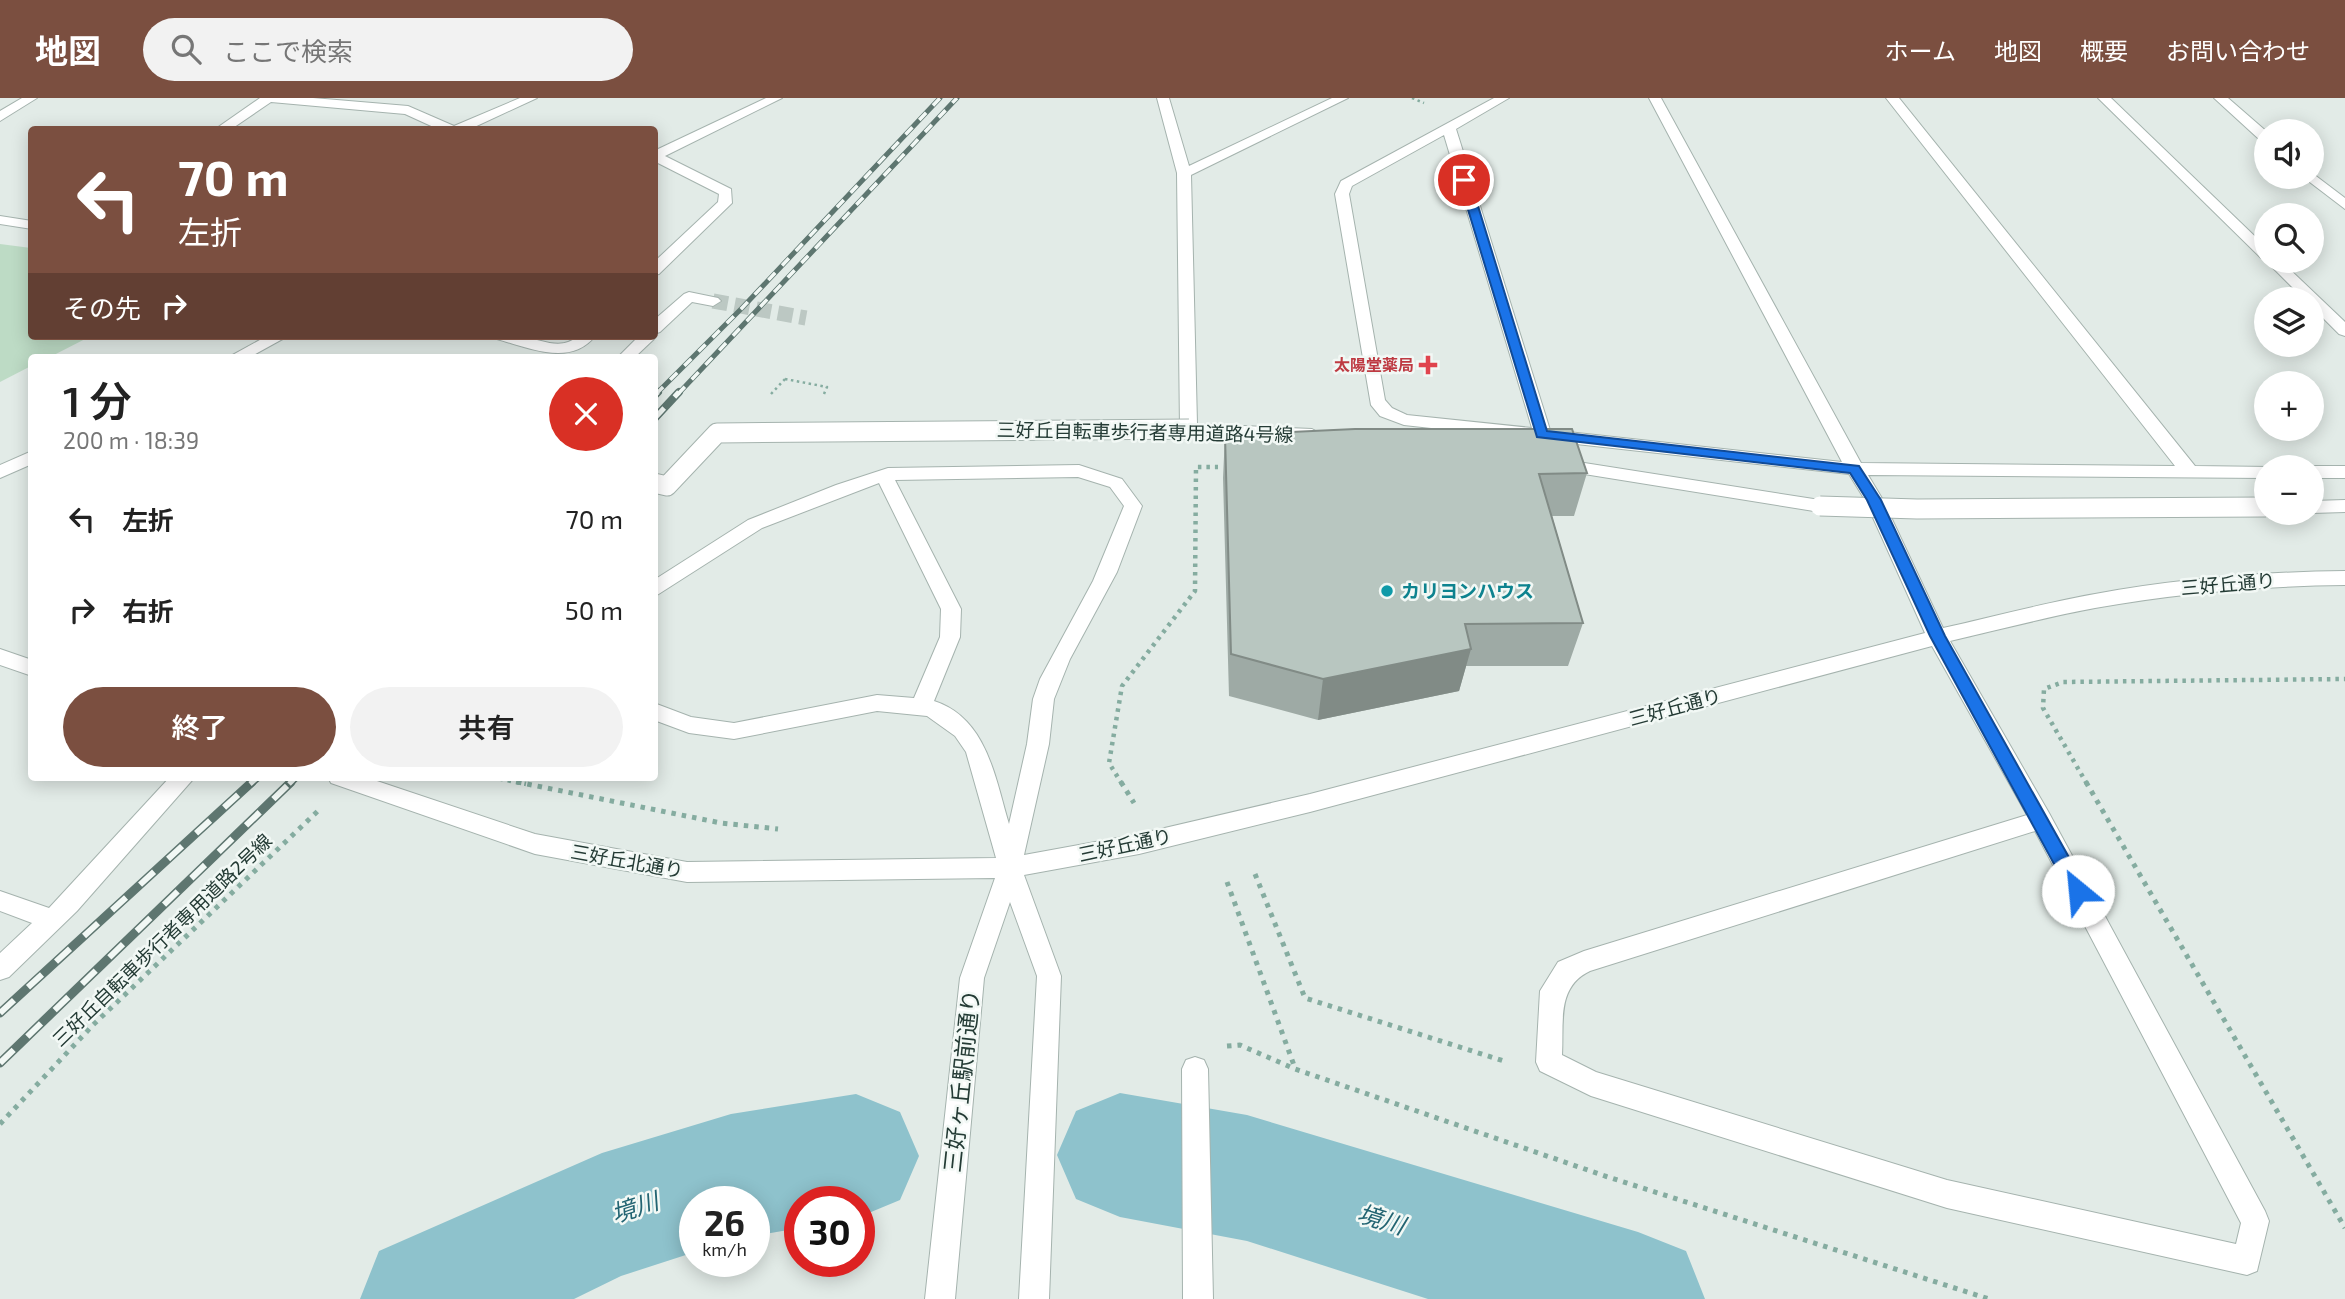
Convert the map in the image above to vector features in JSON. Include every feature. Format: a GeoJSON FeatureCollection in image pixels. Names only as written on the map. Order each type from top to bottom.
{"type":"FeatureCollection","features":[{"type":"Feature","properties":{"kind":"street"},"geometry":{"type":"LineString","coordinates":[[0,117],[31,98]]}},
{"type":"Feature","properties":{"kind":"street"},"geometry":{"type":"LineString","coordinates":[[226,126],[268,98],[408,110],[445,126]]}},
{"type":"Feature","properties":{"kind":"street"},"geometry":{"type":"LineString","coordinates":[[464,126],[531,98]]}},
{"type":"Feature","properties":{"kind":"street"},"geometry":{"type":"LineString","coordinates":[[658,155],[776,98]]}},
{"type":"Feature","properties":{"kind":"street"},"geometry":{"type":"LineString","coordinates":[[1163,98],[1184,173],[1189,429]]}},
{"type":"Feature","properties":{"kind":"street"},"geometry":{"type":"LineString","coordinates":[[1184,173],[1342,98]]}},
{"type":"Feature","properties":{"kind":"street"},"geometry":{"type":"LineString","coordinates":[[1503,98],[1449,130],[1346,184],[1342,194],[1377,401],[1386,412],[1404,419],[1855,470],[2254,472]]}},
{"type":"Feature","properties":{"kind":"street"},"geometry":{"type":"LineString","coordinates":[[1655,98],[1855,470],[1874,500],[1937,636],[2040,820],[2255,1221],[2247,1261],[1947,1194],[1591,1083],[1549,1062],[1553,990],[1567,970],[1584,962],[2040,820]]}},
{"type":"Feature","properties":{"kind":"street"},"geometry":{"type":"LineString","coordinates":[[1892,98],[2190,472]]}},
{"type":"Feature","properties":{"kind":"street"},"geometry":{"type":"LineString","coordinates":[[2104,98],[2254,242]]}},
{"type":"Feature","properties":{"kind":"street"},"geometry":{"type":"LineString","coordinates":[[2220,98],[2254,128]]}},
{"type":"Feature","properties":{"kind":"street"},"geometry":{"type":"LineString","coordinates":[[1449,130],[1542,434]]}},
{"type":"Feature","properties":{"kind":"street"},"geometry":{"type":"LineString","coordinates":[[658,158],[726,192],[725,204],[658,267]]}},
{"type":"Feature","properties":{"kind":"street"},"geometry":{"type":"LineString","coordinates":[[2324,187],[2345,205]]}},
{"type":"Feature","properties":{"kind":"street"},"geometry":{"type":"LineString","coordinates":[[0,220],[28,224]]}},
{"type":"Feature","properties":{"kind":"street"},"geometry":{"type":"LineString","coordinates":[[2285,273],[2345,331]]}},
{"type":"Feature","properties":{"kind":"street"},"geometry":{"type":"LineString","coordinates":[[658,326],[689,297],[713,301]]}},
{"type":"Feature","properties":{"kind":"street"},"geometry":{"type":"LineString","coordinates":[[243,354],[273,340]]}},
{"type":"Feature","properties":{"kind":"street"},"geometry":{"type":"LineString","coordinates":[[518,340],[552,349],[575,347],[583,340]]}},
{"type":"Feature","properties":{"kind":"street"},"geometry":{"type":"LineString","coordinates":[[629,354],[644,340]]}},
{"type":"Feature","properties":{"kind":"street","name":"三好丘自転車歩行者専用道路4号線"},"geometry":{"type":"LineString","coordinates":[[658,484],[667,486],[717,433],[1189,429],[1334,435]]}},
{"type":"Feature","properties":{"kind":"street"},"geometry":{"type":"LineString","coordinates":[[0,472],[28,459]]}},
{"type":"Feature","properties":{"kind":"street"},"geometry":{"type":"LineString","coordinates":[[1545,463],[1820,506],[1917,509],[2254,507]]}},
{"type":"Feature","properties":{"kind":"street","name":"三好ヶ丘駅前通り"},"geometry":{"type":"LineString","coordinates":[[884,475],[1079,471],[1116,483],[1133,506],[1103,581],[1051,673],[1042,699],[1038,744],[1010,868],[972,978],[940,1299]]}},
{"type":"Feature","properties":{"kind":"street"},"geometry":{"type":"LineString","coordinates":[[2324,472],[2345,472]]}},
{"type":"Feature","properties":{"kind":"street"},"geometry":{"type":"LineString","coordinates":[[658,587],[755,524],[884,475],[951,609],[950,637],[921,707]]}},
{"type":"Feature","properties":{"kind":"street"},"geometry":{"type":"LineString","coordinates":[[2324,507],[2345,506]]}},
{"type":"Feature","properties":{"kind":"street","name":"三好丘通り"},"geometry":{"type":"LineString","coordinates":[[1010,868],[1139,844],[1310,803],[1937,636],[2094,601],[2172,589],[2273,579],[2345,578]]}},
{"type":"Feature","properties":{"kind":"street"},"geometry":{"type":"LineString","coordinates":[[0,657],[28,667]]}},
{"type":"Feature","properties":{"kind":"street"},"geometry":{"type":"LineString","coordinates":[[658,713],[689,725],[734,732],[877,703],[932,708],[963,730],[976,750],[1010,868],[1049,976],[1034,1299]]}},
{"type":"Feature","properties":{"kind":"street"},"geometry":{"type":"LineString","coordinates":[[0,969],[53,920],[180,781]]}},
{"type":"Feature","properties":{"kind":"street","name":"三好丘北通り"},"geometry":{"type":"LineString","coordinates":[[350,781],[535,844],[687,872],[1010,868]]}},
{"type":"Feature","properties":{"kind":"street"},"geometry":{"type":"LineString","coordinates":[[0,901],[53,920]]}},
{"type":"Feature","properties":{"kind":"street"},"geometry":{"type":"LineString","coordinates":[[1195,1069],[1198,1299]]}},
{"type":"Feature","properties":{"kind":"path"},"geometry":{"type":"LineString","coordinates":[[1134,803],[1109,763],[1122,686],[1195,592],[1196,467]]}},
{"type":"Feature","properties":{"kind":"path"},"geometry":{"type":"LineString","coordinates":[[2345,679],[2063,682],[2043,690],[2043,708],[2345,1228]]}},
{"type":"Feature","properties":{"kind":"path","name":"三好丘自転車歩行者専用道路2号線"},"geometry":{"type":"LineString","coordinates":[[0,1124],[93,1026],[342,781]]}},
{"type":"Feature","properties":{"kind":"path"},"geometry":{"type":"LineString","coordinates":[[511,781],[721,823],[790,831]]}},
{"type":"Feature","properties":{"kind":"path"},"geometry":{"type":"LineString","coordinates":[[1255,874],[1305,999],[1518,1065],[1549,1062]]}},
{"type":"Feature","properties":{"kind":"path"},"geometry":{"type":"LineString","coordinates":[[1227,882],[1295,1069]]}},
{"type":"Feature","properties":{"kind":"path"},"geometry":{"type":"LineString","coordinates":[[1195,1069],[1211,1048],[1240,1045],[1295,1069],[1643,1188],[1989,1299]]}},
{"type":"Feature","properties":{"kind":"green space"},"geometry":{"type":"Polygon","coordinates":[[[0,244],[28,248],[28,340],[83,340],[56,354],[28,354],[28,368],[0,382],[0,244]]]}},
{"type":"Feature","properties":{"kind":"building","name":"カリヨンハウス"},"geometry":{"type":"Polygon","coordinates":[[[1355,429],[1572,429],[1587,473],[1539,474],[1583,623],[1465,624],[1471,649],[1323,679],[1231,654],[1225,435],[1355,429]]]}},
{"type":"Feature","properties":{"kind":"waterway","name":"境川"},"geometry":{"type":"LineString","coordinates":[[1120,1155],[1247,1178],[1638,1299]]}},
{"type":"Feature","properties":{"kind":"waterway","name":"境川"},"geometry":{"type":"LineString","coordinates":[[427,1299],[602,1218],[731,1177],[856,1156]]}},
{"type":"Feature","properties":{"kind":"tunnel"},"geometry":{"type":"LineString","coordinates":[[713,301],[806,318]]}},
{"type":"Feature","properties":{"kind":"railway"},"geometry":{"type":"LineString","coordinates":[[658,392],[742,308],[940,98]]}},
{"type":"Feature","properties":{"kind":"railway"},"geometry":{"type":"LineString","coordinates":[[678,394],[957,98]]}},
{"type":"Feature","properties":{"kind":"railway"},"geometry":{"type":"LineString","coordinates":[[658,415],[679,392]]}},
{"type":"Feature","properties":{"kind":"railway"},"geometry":{"type":"LineString","coordinates":[[250,784],[253,781]]}},
{"type":"Feature","properties":{"kind":"railway"},"geometry":{"type":"LineString","coordinates":[[0,1013],[252,782]]}},
{"type":"Feature","properties":{"kind":"railway"},"geometry":{"type":"LineString","coordinates":[[0,1063],[291,782]]}},
{"type":"Feature","properties":{"kind":"place","name":"太陽堂薬局"},"geometry":{"type":"Point","coordinates":[1428,365]}},
{"type":"Feature","properties":{"kind":"place","name":"カリヨンハウス"},"geometry":{"type":"Point","coordinates":[1387,591]}},
{"type":"Feature","properties":{"kind":"route"},"geometry":{"type":"LineString","coordinates":[[1464,180],[1542,434],[1855,470],[1874,500],[1937,636],[2078,891]]}}]}
